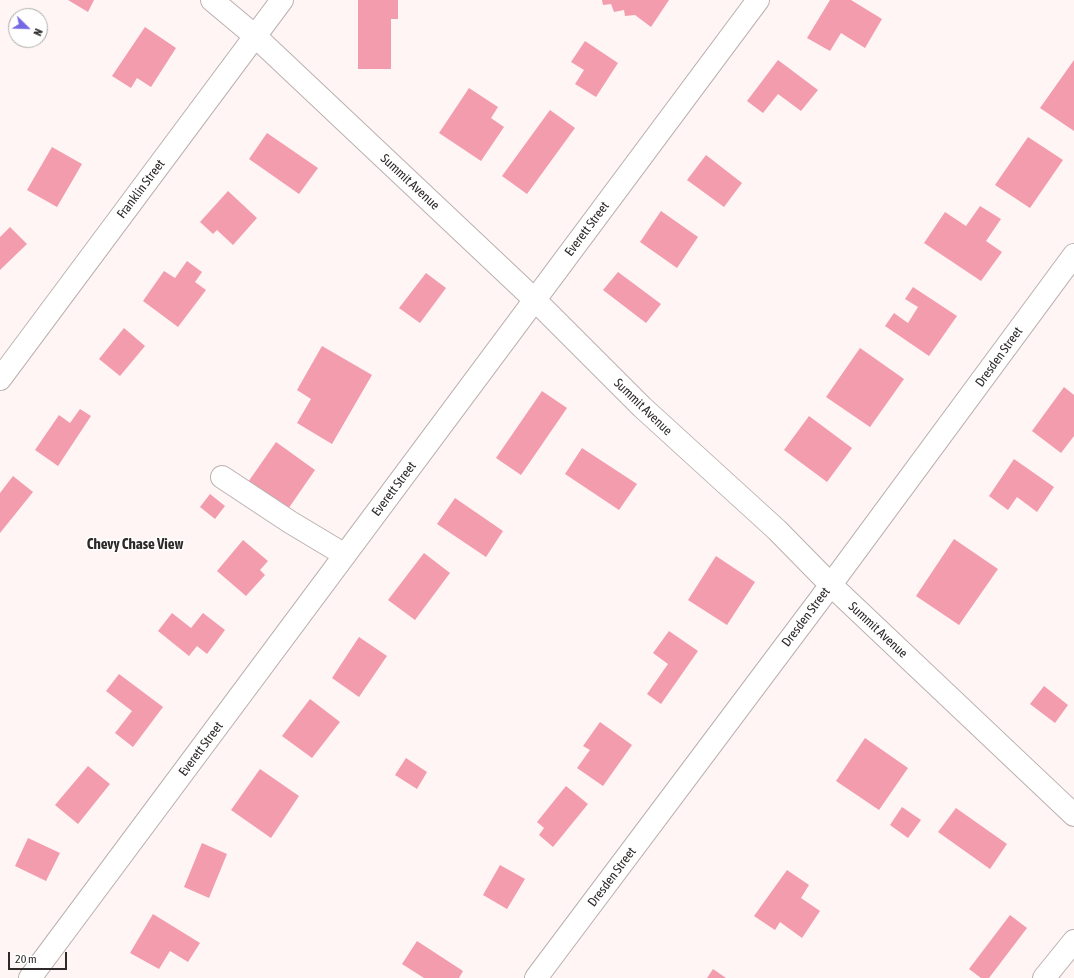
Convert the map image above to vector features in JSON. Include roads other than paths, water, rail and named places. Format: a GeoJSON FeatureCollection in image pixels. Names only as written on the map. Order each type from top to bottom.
{"type":"FeatureCollection","features":[{"type":"Feature","properties":{"kind":"street","name":"Summit Avenue"},"geometry":{"type":"LineString","coordinates":[[212,0],[255,36],[535,300],[642,407],[776,530],[831,585],[1074,815]]}},
{"type":"Feature","properties":{"kind":"street","name":"Franklin Street"},"geometry":{"type":"LineString","coordinates":[[0,379],[282,0]]}},
{"type":"Feature","properties":{"kind":"street","name":"Everett Street"},"geometry":{"type":"LineString","coordinates":[[30,978],[758,0]]}},
{"type":"Feature","properties":{"kind":"street","name":"Dresden Street"},"geometry":{"type":"LineString","coordinates":[[536,978],[831,585],[1074,255]]}},
{"type":"Feature","properties":{"kind":"street"},"geometry":{"type":"LineString","coordinates":[[222,477],[290,522],[345,555]]}},
{"type":"Feature","properties":{"kind":"street"},"geometry":{"type":"LineString","coordinates":[[1044,978],[1074,941]]}},
{"type":"Feature","properties":{"kind":"district","name":"Chevy Chase View"},"geometry":{"type":"Point","coordinates":[135,544]}}]}
